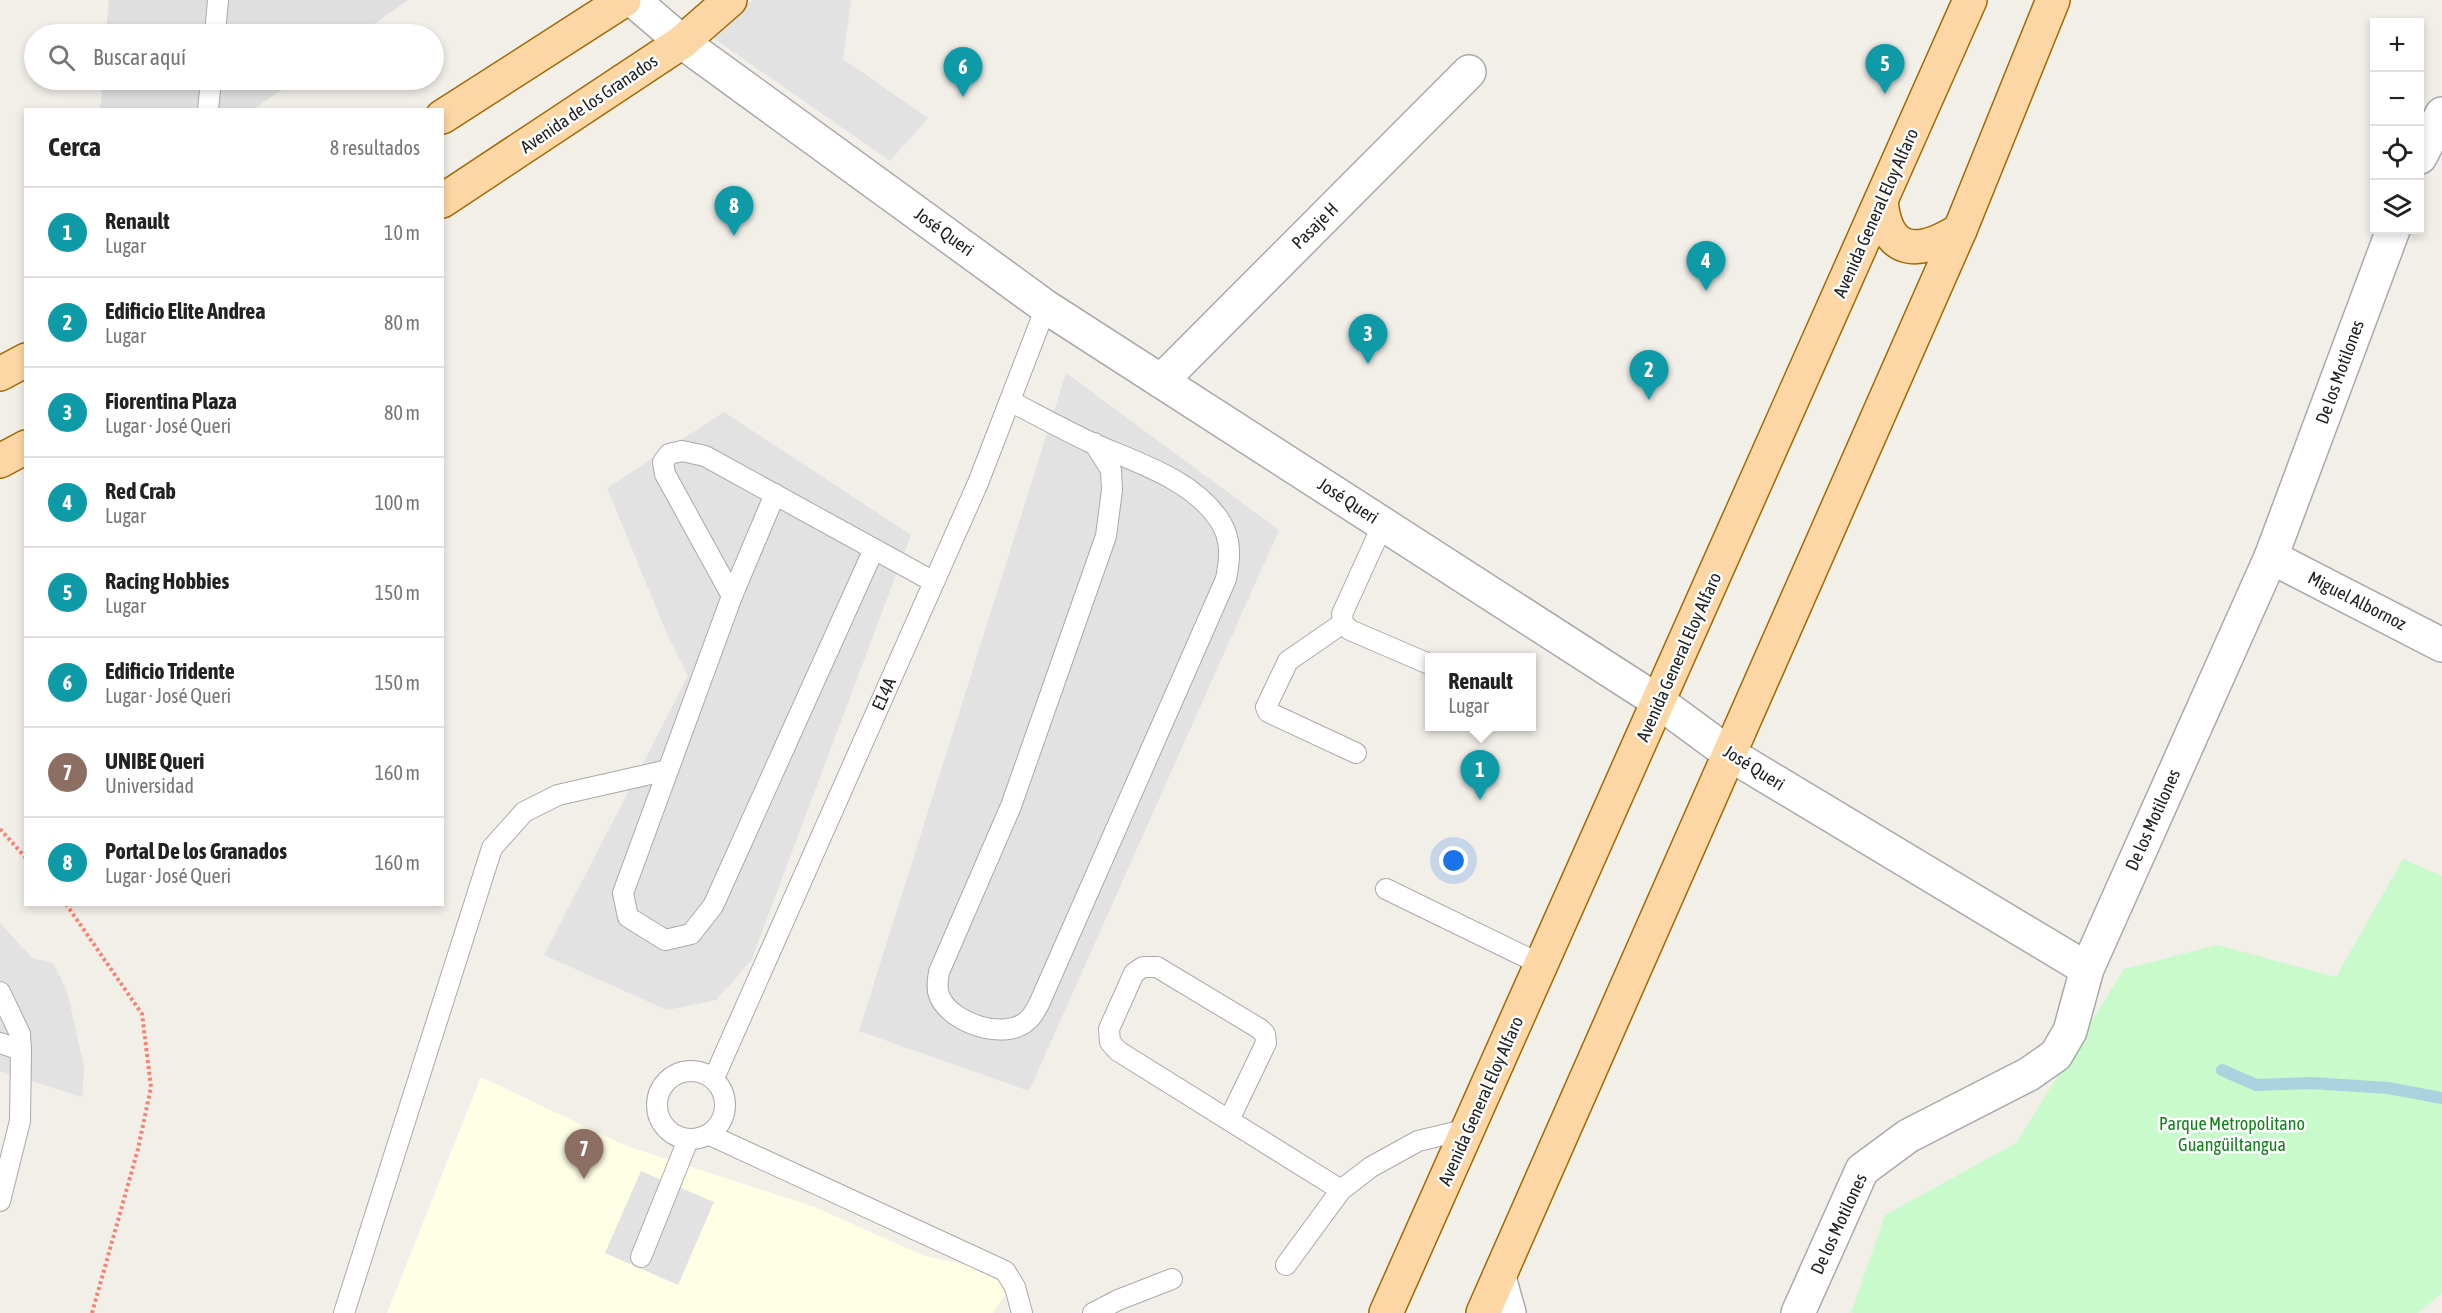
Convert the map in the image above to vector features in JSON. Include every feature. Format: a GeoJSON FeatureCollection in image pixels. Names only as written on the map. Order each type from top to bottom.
{"type":"FeatureCollection","features":[{"type":"Feature","properties":{"kind":"main road"},"geometry":{"type":"LineString","coordinates":[[444,116],[624,0]]}},
{"type":"Feature","properties":{"kind":"main road","name":"Avenida de los Granados"},"geometry":{"type":"LineString","coordinates":[[444,200],[682,42],[730,0]]}},
{"type":"Feature","properties":{"kind":"main road","name":"Avenida General Eloy Alfaro"},"geometry":{"type":"LineString","coordinates":[[1386,1313],[1970,0]]}},
{"type":"Feature","properties":{"kind":"main road"},"geometry":{"type":"LineString","coordinates":[[1483,1313],[1731,755],[1960,230],[2053,0]]}},
{"type":"Feature","properties":{"kind":"main road"},"geometry":{"type":"LineString","coordinates":[[1881,201],[1883,220],[1892,237],[1905,247],[1922,248],[1939,243],[1960,230]]}},
{"type":"Feature","properties":{"kind":"main road"},"geometry":{"type":"LineString","coordinates":[[0,374],[24,361]]}},
{"type":"Feature","properties":{"kind":"main road"},"geometry":{"type":"LineString","coordinates":[[0,461],[24,448]]}},
{"type":"Feature","properties":{"kind":"street","name":"José Queri"},"geometry":{"type":"LineString","coordinates":[[633,0],[682,42],[1046,307],[1659,702],[1731,755],[2087,969]]}},
{"type":"Feature","properties":{"kind":"street","name":"Pasaje H"},"geometry":{"type":"LineString","coordinates":[[1161,381],[1469,72]]}},
{"type":"Feature","properties":{"kind":"street"},"geometry":{"type":"LineString","coordinates":[[2424,149],[2442,114]]}},
{"type":"Feature","properties":{"kind":"street","name":"De los Motilones"},"geometry":{"type":"LineString","coordinates":[[1798,1313],[1862,1170],[1908,1136],[2029,1074],[2056,1055],[2070,1030],[2087,969],[2271,557],[2392,234]]}},
{"type":"Feature","properties":{"kind":"street","name":"Miguel Albornoz"},"geometry":{"type":"LineString","coordinates":[[2271,557],[2442,645]]}},
{"type":"Feature","properties":{"kind":"street"},"geometry":{"type":"LineString","coordinates":[[1499,1277],[1509,1313]]}},
{"type":"Feature","properties":{"kind":"lane"},"geometry":{"type":"LineString","coordinates":[[216,24],[218,0]]}},
{"type":"Feature","properties":{"kind":"lane"},"geometry":{"type":"LineString","coordinates":[[208,108],[210,90]]}},
{"type":"Feature","properties":{"kind":"lane","name":"E14A"},"geometry":{"type":"LineString","coordinates":[[714,1078],[978,483],[1046,307]]}},
{"type":"Feature","properties":{"kind":"lane"},"geometry":{"type":"LineString","coordinates":[[1010,401],[1094,443],[1136,460],[1191,492],[1220,521],[1231,550],[1226,579],[1039,1004],[1027,1021],[1008,1029],[989,1029],[960,1018],[947,1009],[939,996],[939,972],[1011,806],[1106,536],[1112,490],[1111,470],[1094,443]]}},
{"type":"Feature","properties":{"kind":"lane"},"geometry":{"type":"LineString","coordinates":[[732,596],[664,474],[663,462],[669,454],[682,451],[705,456],[934,582]]}},
{"type":"Feature","properties":{"kind":"lane"},"geometry":{"type":"LineString","coordinates":[[776,494],[732,596],[623,893],[628,917],[664,940],[691,934],[713,906],[874,549]]}},
{"type":"Feature","properties":{"kind":"lane"},"geometry":{"type":"LineString","coordinates":[[1383,524],[1342,614],[1343,623],[1350,630],[1425,662]]}},
{"type":"Feature","properties":{"kind":"lane"},"geometry":{"type":"LineString","coordinates":[[1343,623],[1288,661],[1266,707],[1268,712],[1356,753]]}},
{"type":"Feature","properties":{"kind":"lane"},"geometry":{"type":"LineString","coordinates":[[344,1313],[492,848],[524,812],[558,795],[668,770]]}},
{"type":"Feature","properties":{"kind":"lane"},"geometry":{"type":"LineString","coordinates":[[1386,889],[1542,964]]}},
{"type":"Feature","properties":{"kind":"lane"},"geometry":{"type":"LineString","coordinates":[[1229,1120],[1266,1043],[1265,1035],[1260,1029],[1157,967],[1143,967],[1134,973],[1109,1029],[1110,1042],[1118,1051],[1341,1190]]}},
{"type":"Feature","properties":{"kind":"lane"},"geometry":{"type":"LineString","coordinates":[[0,992],[20,1034],[21,1050],[20,1121],[0,1201]]}},
{"type":"Feature","properties":{"kind":"lane"},"geometry":{"type":"LineString","coordinates":[[0,1043],[21,1050]]}},
{"type":"Feature","properties":{"kind":"lane"},"geometry":{"type":"LineString","coordinates":[[710,1135],[724,1118],[725,1096],[714,1078],[693,1070],[672,1075],[658,1092],[657,1113],[668,1131],[688,1140],[710,1135],[1005,1271],[1015,1287],[1022,1313]]}},
{"type":"Feature","properties":{"kind":"lane"},"geometry":{"type":"LineString","coordinates":[[1286,1265],[1341,1190],[1371,1167],[1418,1141],[1468,1130]]}},
{"type":"Feature","properties":{"kind":"lane"},"geometry":{"type":"LineString","coordinates":[[641,1257],[688,1140]]}},
{"type":"Feature","properties":{"kind":"lane"},"geometry":{"type":"LineString","coordinates":[[1093,1313],[1118,1300],[1172,1279]]}},
{"type":"Feature","properties":{"kind":"path"},"geometry":{"type":"LineString","coordinates":[[0,829],[24,856]]}},
{"type":"Feature","properties":{"kind":"path"},"geometry":{"type":"LineString","coordinates":[[67,906],[142,1014],[151,1087],[138,1149],[92,1313]]}},
{"type":"Feature","properties":{"kind":"shaded area"},"geometry":{"type":"Polygon","coordinates":[[[109,0],[408,0],[374,24],[107,24],[109,0]]]}},
{"type":"Feature","properties":{"kind":"shaded area"},"geometry":{"type":"Polygon","coordinates":[[[752,0],[851,0],[843,59],[928,118],[890,161],[712,37],[752,0]]]}},
{"type":"Feature","properties":{"kind":"shaded area"},"geometry":{"type":"Polygon","coordinates":[[[102,90],[282,90],[255,108],[100,108],[102,90]]]}},
{"type":"Feature","properties":{"kind":"shaded area"},"geometry":{"type":"Polygon","coordinates":[[[1066,373],[1279,530],[1029,1091],[859,1031],[1066,373]]]}},
{"type":"Feature","properties":{"kind":"shaded area"},"geometry":{"type":"Polygon","coordinates":[[[724,412],[911,535],[751,961],[716,1000],[667,1010],[544,955],[688,676],[667,634],[607,488],[724,412]]]}},
{"type":"Feature","properties":{"kind":"shaded area"},"geometry":{"type":"Polygon","coordinates":[[[0,923],[32,958],[53,963],[67,991],[84,1067],[82,1097],[0,1071],[0,923]]]}},
{"type":"Feature","properties":{"kind":"shaded area"},"geometry":{"type":"Polygon","coordinates":[[[481,1077],[626,1146],[812,1206],[924,1256],[973,1266],[1012,1284],[993,1313],[387,1313],[481,1077]]]}},
{"type":"Feature","properties":{"kind":"shaded area"},"geometry":{"type":"Polygon","coordinates":[[[641,1171],[714,1202],[678,1285],[605,1253],[641,1171]]]}},
{"type":"Feature","properties":{"kind":"green space","name":"Parque Metropolitano Guangüiltangua"},"geometry":{"type":"Polygon","coordinates":[[[2403,859],[2442,876],[2442,1293],[2418,1313],[1851,1313],[1885,1215],[2016,1143],[2124,969],[2217,945],[2336,977],[2403,859]]]}},
{"type":"Feature","properties":{"kind":"waterway"},"geometry":{"type":"LineString","coordinates":[[2222,1070],[2256,1085],[2312,1083],[2388,1088],[2442,1098]]}},
{"type":"Feature","properties":{"kind":"place","name":"Racing Hobbies"},"geometry":{"type":"Point","coordinates":[1885,94]}},
{"type":"Feature","properties":{"kind":"place","name":"Edificio Tridente"},"geometry":{"type":"Point","coordinates":[963,97]}},
{"type":"Feature","properties":{"kind":"place","name":"Portal De los Granados"},"geometry":{"type":"Point","coordinates":[734,236]}},
{"type":"Feature","properties":{"kind":"place","name":"Red Crab"},"geometry":{"type":"Point","coordinates":[1706,291]}},
{"type":"Feature","properties":{"kind":"place","name":"Fiorentina Plaza"},"geometry":{"type":"Point","coordinates":[1368,364]}},
{"type":"Feature","properties":{"kind":"place","name":"Edificio Elite Andrea"},"geometry":{"type":"Point","coordinates":[1649,400]}},
{"type":"Feature","properties":{"kind":"place","name":"Renault"},"geometry":{"type":"Point","coordinates":[1480,800]}},
{"type":"Feature","properties":{"kind":"place","name":"UNIBE Queri"},"geometry":{"type":"Point","coordinates":[584,1179]}}]}
